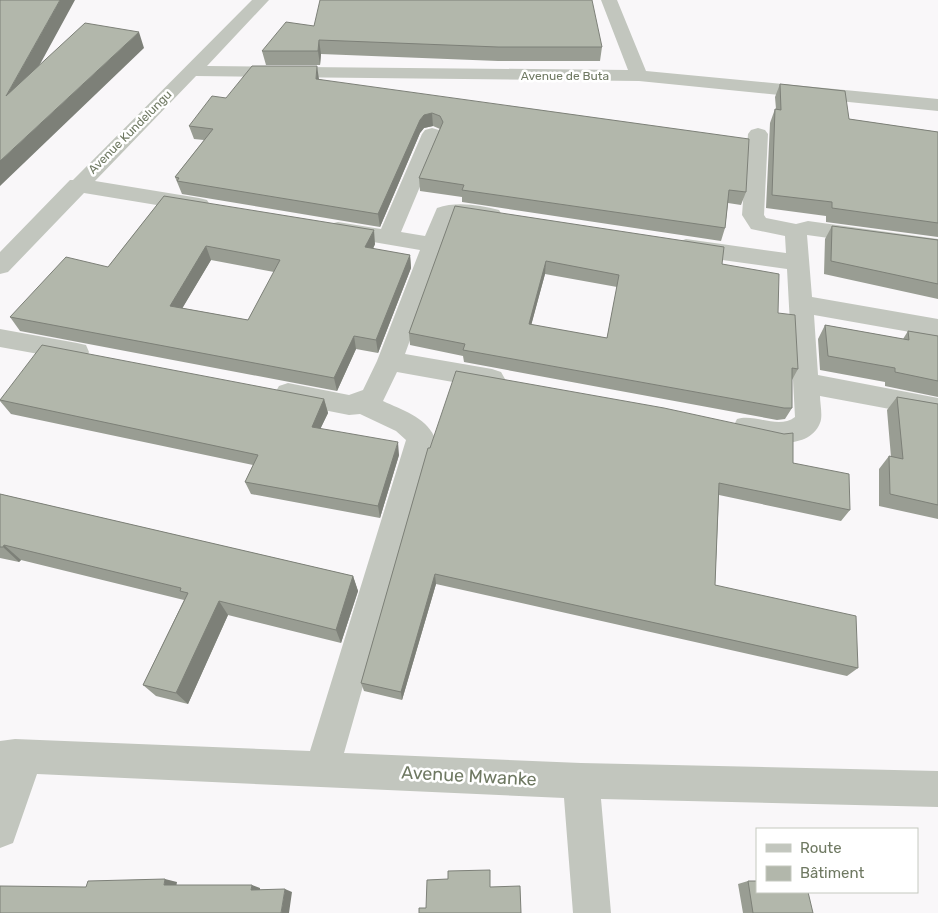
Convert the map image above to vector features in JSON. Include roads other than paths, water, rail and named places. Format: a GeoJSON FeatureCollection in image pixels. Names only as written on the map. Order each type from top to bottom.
{"type":"FeatureCollection","features":[{"type":"Feature","properties":{"kind":"street","name":"Avenue Kundelungu"},"geometry":{"type":"LineString","coordinates":[[0,266],[77,185],[261,0]]}},
{"type":"Feature","properties":{"kind":"street"},"geometry":{"type":"LineString","coordinates":[[610,0],[639,76]]}},
{"type":"Feature","properties":{"kind":"street","name":"Avenue de Buta"},"geometry":{"type":"LineString","coordinates":[[190,71],[639,76],[938,106]]}},
{"type":"Feature","properties":{"kind":"street"},"geometry":{"type":"LineString","coordinates":[[388,237],[432,134]]}},
{"type":"Feature","properties":{"kind":"street"},"geometry":{"type":"LineString","coordinates":[[758,134],[753,215],[759,224],[796,231],[808,228],[938,246]]}},
{"type":"Feature","properties":{"kind":"street"},"geometry":{"type":"LineString","coordinates":[[77,185],[220,209]]}},
{"type":"Feature","properties":{"kind":"street"},"geometry":{"type":"LineString","coordinates":[[264,389],[350,405],[362,403],[372,397],[390,361],[445,213],[452,210],[512,219]]}},
{"type":"Feature","properties":{"kind":"street"},"geometry":{"type":"LineString","coordinates":[[316,224],[432,245]]}},
{"type":"Feature","properties":{"kind":"street"},"geometry":{"type":"LineString","coordinates":[[723,422],[777,433],[791,433],[802,428],[808,421],[796,231]]}},
{"type":"Feature","properties":{"kind":"street"},"geometry":{"type":"LineString","coordinates":[[667,244],[799,264]]}},
{"type":"Feature","properties":{"kind":"street"},"geometry":{"type":"LineString","coordinates":[[801,304],[938,328]]}},
{"type":"Feature","properties":{"kind":"street"},"geometry":{"type":"LineString","coordinates":[[0,338],[103,357]]}},
{"type":"Feature","properties":{"kind":"street"},"geometry":{"type":"LineString","coordinates":[[390,361],[518,384]]}},
{"type":"Feature","properties":{"kind":"street"},"geometry":{"type":"LineString","coordinates":[[806,383],[938,408]]}},
{"type":"Feature","properties":{"kind":"street"},"geometry":{"type":"LineString","coordinates":[[322,769],[421,436],[405,423],[362,403]]}},
{"type":"Feature","properties":{"kind":"street"},"geometry":{"type":"LineString","coordinates":[[0,830],[10,754]]}},
{"type":"Feature","properties":{"kind":"street","name":"Avenue Mwanke"},"geometry":{"type":"LineString","coordinates":[[10,754],[581,781],[938,789]]}},
{"type":"Feature","properties":{"kind":"street"},"geometry":{"type":"LineString","coordinates":[[581,781],[592,913]]}}]}
